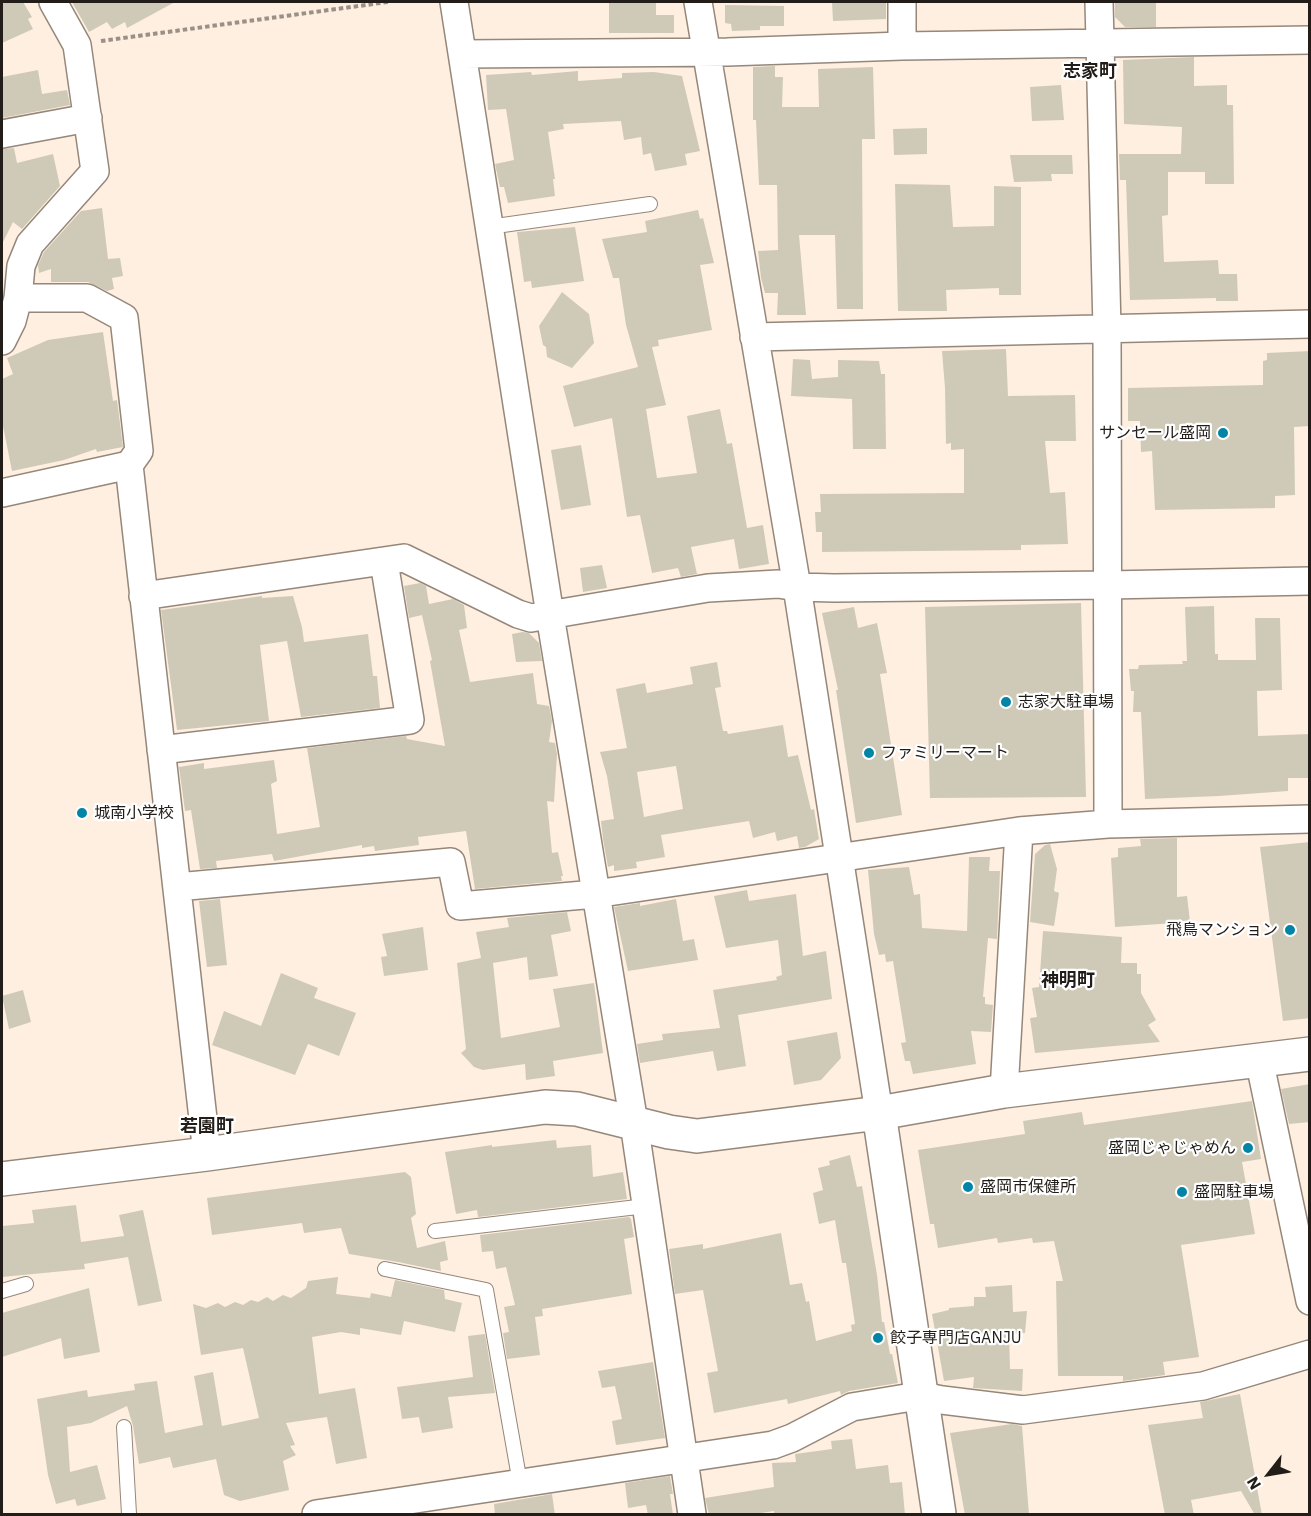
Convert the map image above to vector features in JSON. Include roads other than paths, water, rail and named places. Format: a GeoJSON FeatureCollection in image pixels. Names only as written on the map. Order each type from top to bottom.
{"type":"FeatureCollection","features":[{"type":"Feature","properties":{"kind":"street"},"geometry":{"type":"LineString","coordinates":[[2,341],[12,321],[18,298],[21,266],[30,244],[95,171],[77,45],[53,2]]}},
{"type":"Feature","properties":{"kind":"street"},"geometry":{"type":"LineString","coordinates":[[454,2],[550,615],[634,1123],[692,1515]]}},
{"type":"Feature","properties":{"kind":"street"},"geometry":{"type":"LineString","coordinates":[[698,2],[797,587],[939,1515]]}},
{"type":"Feature","properties":{"kind":"street"},"geometry":{"type":"LineString","coordinates":[[902,2],[902,46]]}},
{"type":"Feature","properties":{"kind":"street"},"geometry":{"type":"LineString","coordinates":[[1099,2],[1107,329],[1108,824]]}},
{"type":"Feature","properties":{"kind":"street"},"geometry":{"type":"LineString","coordinates":[[463,54],[706,52],[902,46],[1310,40]]}},
{"type":"Feature","properties":{"kind":"street"},"geometry":{"type":"LineString","coordinates":[[2,134],[88,118]]}},
{"type":"Feature","properties":{"kind":"street"},"geometry":{"type":"LineString","coordinates":[[18,298],[87,298],[124,318],[139,451],[129,465],[207,1155]]}},
{"type":"Feature","properties":{"kind":"street"},"geometry":{"type":"LineString","coordinates":[[754,337],[1310,324]]}},
{"type":"Feature","properties":{"kind":"street"},"geometry":{"type":"LineString","coordinates":[[2,493],[129,465]]}},
{"type":"Feature","properties":{"kind":"street"},"geometry":{"type":"LineString","coordinates":[[143,596],[404,558],[518,614],[531,618],[708,588],[778,584],[797,587],[1310,581]]}},
{"type":"Feature","properties":{"kind":"street"},"geometry":{"type":"LineString","coordinates":[[161,750],[410,720],[384,562]]}},
{"type":"Feature","properties":{"kind":"street"},"geometry":{"type":"LineString","coordinates":[[177,887],[451,862],[460,906],[595,894],[1019,831],[1108,824],[1310,819]]}},
{"type":"Feature","properties":{"kind":"street"},"geometry":{"type":"LineString","coordinates":[[1004,1091],[1019,831]]}},
{"type":"Feature","properties":{"kind":"street"},"geometry":{"type":"LineString","coordinates":[[2,1179],[207,1155],[545,1107],[577,1109],[669,1132],[697,1136],[879,1113],[1004,1091],[1310,1054]]}},
{"type":"Feature","properties":{"kind":"street"},"geometry":{"type":"LineString","coordinates":[[1259,1059],[1308,1293]]}},
{"type":"Feature","properties":{"kind":"street"},"geometry":{"type":"LineString","coordinates":[[316,1515],[773,1445],[792,1438],[852,1407],[922,1396],[942,1401],[1023,1410],[1203,1386],[1310,1354]]}},
{"type":"Feature","properties":{"kind":"lane"},"geometry":{"type":"LineString","coordinates":[[489,227],[650,204]]}},
{"type":"Feature","properties":{"kind":"lane"},"geometry":{"type":"LineString","coordinates":[[435,1231],[646,1206]]}},
{"type":"Feature","properties":{"kind":"lane"},"geometry":{"type":"LineString","coordinates":[[386,1269],[486,1290],[520,1483]]}},
{"type":"Feature","properties":{"kind":"lane"},"geometry":{"type":"LineString","coordinates":[[2,1291],[26,1284]]}},
{"type":"Feature","properties":{"kind":"lane"},"geometry":{"type":"LineString","coordinates":[[124,1428],[129,1515]]}},
{"type":"Feature","properties":{"kind":"place","name":"サンセール盛岡"},"geometry":{"type":"Point","coordinates":[1223,433]}},
{"type":"Feature","properties":{"kind":"place","name":"志家大駐車場"},"geometry":{"type":"Point","coordinates":[1006,702]}},
{"type":"Feature","properties":{"kind":"place","name":"ファミリーマート"},"geometry":{"type":"Point","coordinates":[869,753]}},
{"type":"Feature","properties":{"kind":"place","name":"城南小学校"},"geometry":{"type":"Point","coordinates":[82,813]}},
{"type":"Feature","properties":{"kind":"place","name":"飛鳥マンション"},"geometry":{"type":"Point","coordinates":[1290,930]}},
{"type":"Feature","properties":{"kind":"place","name":"盛岡じゃじゃめん"},"geometry":{"type":"Point","coordinates":[1248,1148]}},
{"type":"Feature","properties":{"kind":"place","name":"盛岡市保健所"},"geometry":{"type":"Point","coordinates":[968,1187]}},
{"type":"Feature","properties":{"kind":"place","name":"盛岡駐車場"},"geometry":{"type":"Point","coordinates":[1182,1192]}},
{"type":"Feature","properties":{"kind":"place","name":"餃子専門店GANJU"},"geometry":{"type":"Point","coordinates":[878,1338]}},
{"type":"Feature","properties":{"kind":"district","name":"志家町"},"geometry":{"type":"Point","coordinates":[1090,72]}},
{"type":"Feature","properties":{"kind":"district","name":"神明町"},"geometry":{"type":"Point","coordinates":[1068,981]}},
{"type":"Feature","properties":{"kind":"district","name":"若園町"},"geometry":{"type":"Point","coordinates":[207,1127]}}]}
